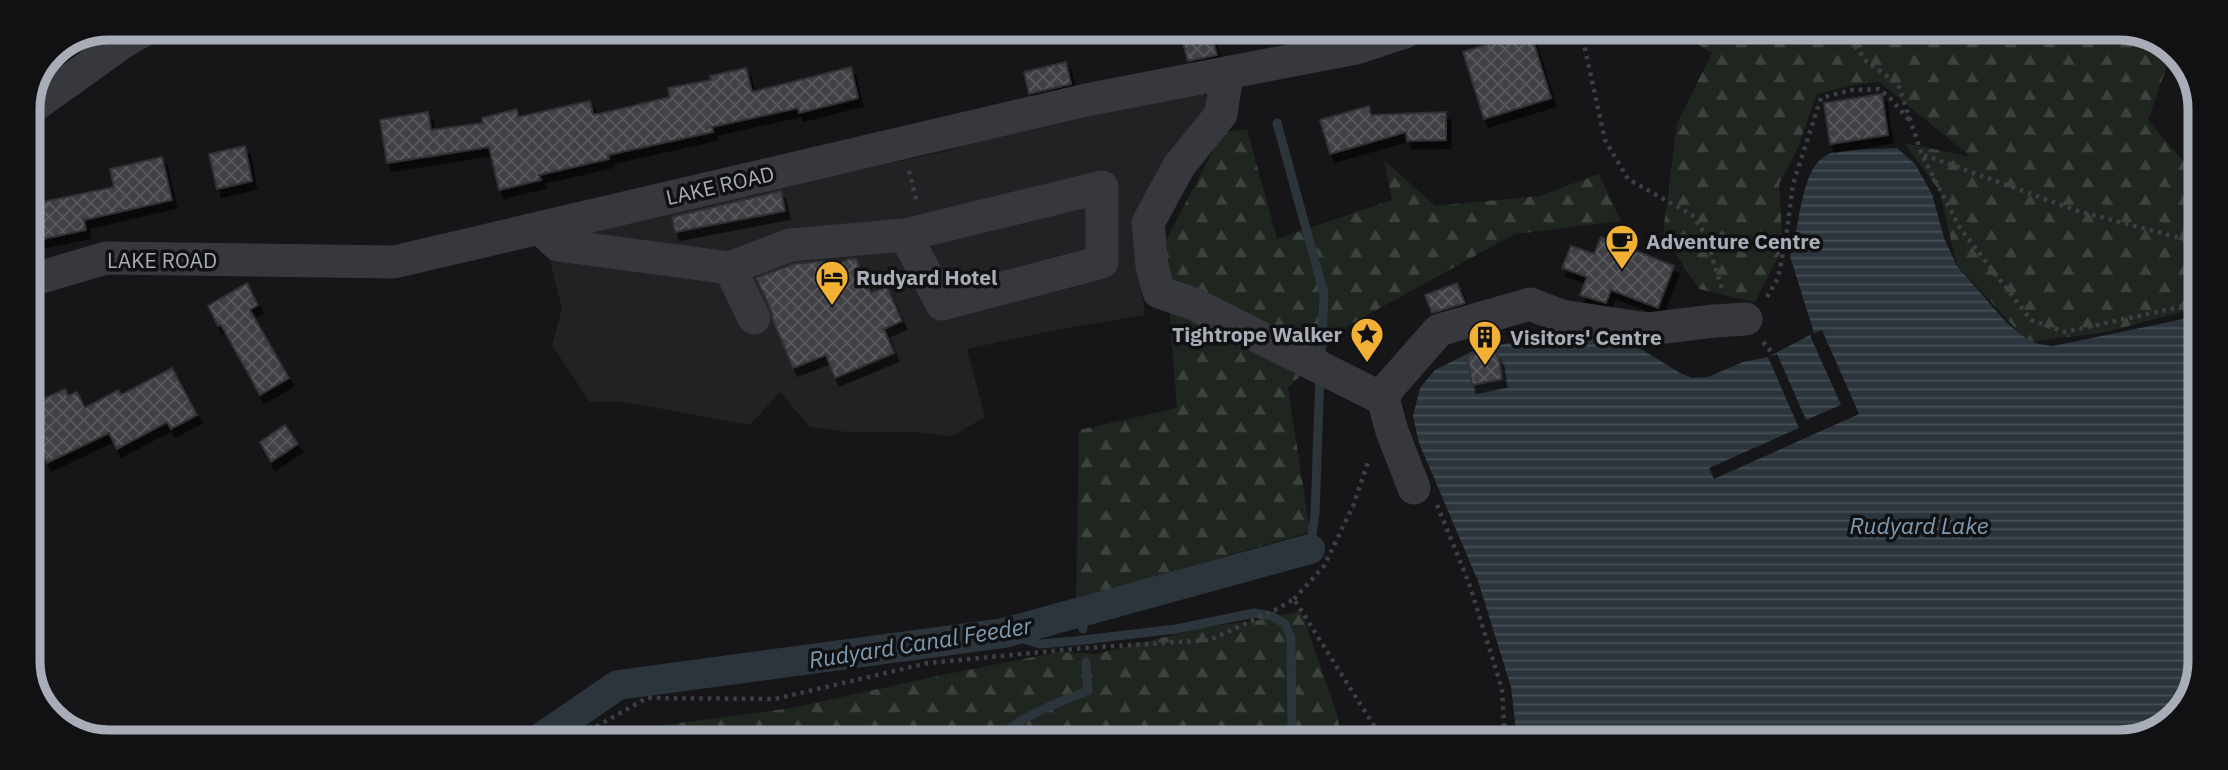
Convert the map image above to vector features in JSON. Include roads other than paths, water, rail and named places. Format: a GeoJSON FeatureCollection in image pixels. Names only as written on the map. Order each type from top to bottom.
{"type":"FeatureCollection","features":[{"type":"Feature","properties":{"kind":"street"},"geometry":{"type":"LineString","coordinates":[[41,100],[126,40]]}},
{"type":"Feature","properties":{"kind":"street","name":"LAKE ROAD"},"geometry":{"type":"LineString","coordinates":[[40,277],[106,258],[394,262],[1086,100],[1356,48],[1380,40]]}},
{"type":"Feature","properties":{"kind":"street"},"geometry":{"type":"LineString","coordinates":[[1227,74],[1221,114],[1179,166],[1148,223],[1152,266],[1159,292],[1194,304],[1383,399]]}},
{"type":"Feature","properties":{"kind":"street"},"geometry":{"type":"LineString","coordinates":[[540,228],[558,244],[730,268],[790,245],[914,232],[1102,187],[1102,262],[942,304],[914,232]]}},
{"type":"Feature","properties":{"kind":"street"},"geometry":{"type":"LineString","coordinates":[[730,268],[754,318]]}},
{"type":"Feature","properties":{"kind":"street"},"geometry":{"type":"LineString","coordinates":[[1414,488],[1383,399],[1389,387],[1439,330],[1530,304],[1561,316],[1648,330],[1740,326]]}},
{"type":"Feature","properties":{"kind":"water","name":"Rudyard Lake"},"geometry":{"type":"Polygon","coordinates":[[[1897,148],[1915,164],[1932,194],[1944,238],[1957,266],[2006,322],[2024,337],[2039,344],[2053,346],[2188,318],[2188,661],[2181,691],[2161,716],[2141,726],[2119,730],[1516,730],[1511,687],[1478,581],[1419,443],[1413,416],[1420,388],[1435,370],[1477,349],[1582,330],[1623,338],[1692,378],[1708,377],[1743,362],[1768,357],[1814,333],[1790,256],[1807,183],[1813,170],[1821,159],[1831,153],[1897,148]]]}},
{"type":"Feature","properties":{"kind":"waterway"},"geometry":{"type":"LineString","coordinates":[[1277,123],[1324,294],[1321,360]]}},
{"type":"Feature","properties":{"kind":"waterway"},"geometry":{"type":"LineString","coordinates":[[1310,549],[1315,514],[1320,374]]}},
{"type":"Feature","properties":{"kind":"waterway","name":"Rudyard Canal Feeder"},"geometry":{"type":"LineString","coordinates":[[552,730],[618,685],[1004,633],[1310,549]]}},
{"type":"Feature","properties":{"kind":"waterway"},"geometry":{"type":"LineString","coordinates":[[1081,612],[1083,629]]}},
{"type":"Feature","properties":{"kind":"waterway"},"geometry":{"type":"LineString","coordinates":[[1004,633],[1040,644],[1176,629],[1254,613],[1272,616],[1285,624],[1291,638],[1292,730]]}},
{"type":"Feature","properties":{"kind":"waterway"},"geometry":{"type":"LineString","coordinates":[[1008,730],[1027,717],[1088,691],[1086,662]]}},
{"type":"Feature","properties":{"kind":"place","name":"Adventure Centre"},"geometry":{"type":"Point","coordinates":[1622,271]}},
{"type":"Feature","properties":{"kind":"place","name":"Rudyard Hotel"},"geometry":{"type":"Point","coordinates":[832,307]}},
{"type":"Feature","properties":{"kind":"place","name":"Tightrope Walker"},"geometry":{"type":"Point","coordinates":[1367,364]}},
{"type":"Feature","properties":{"kind":"place","name":"Visitors' Centre"},"geometry":{"type":"Point","coordinates":[1485,367]}}]}
